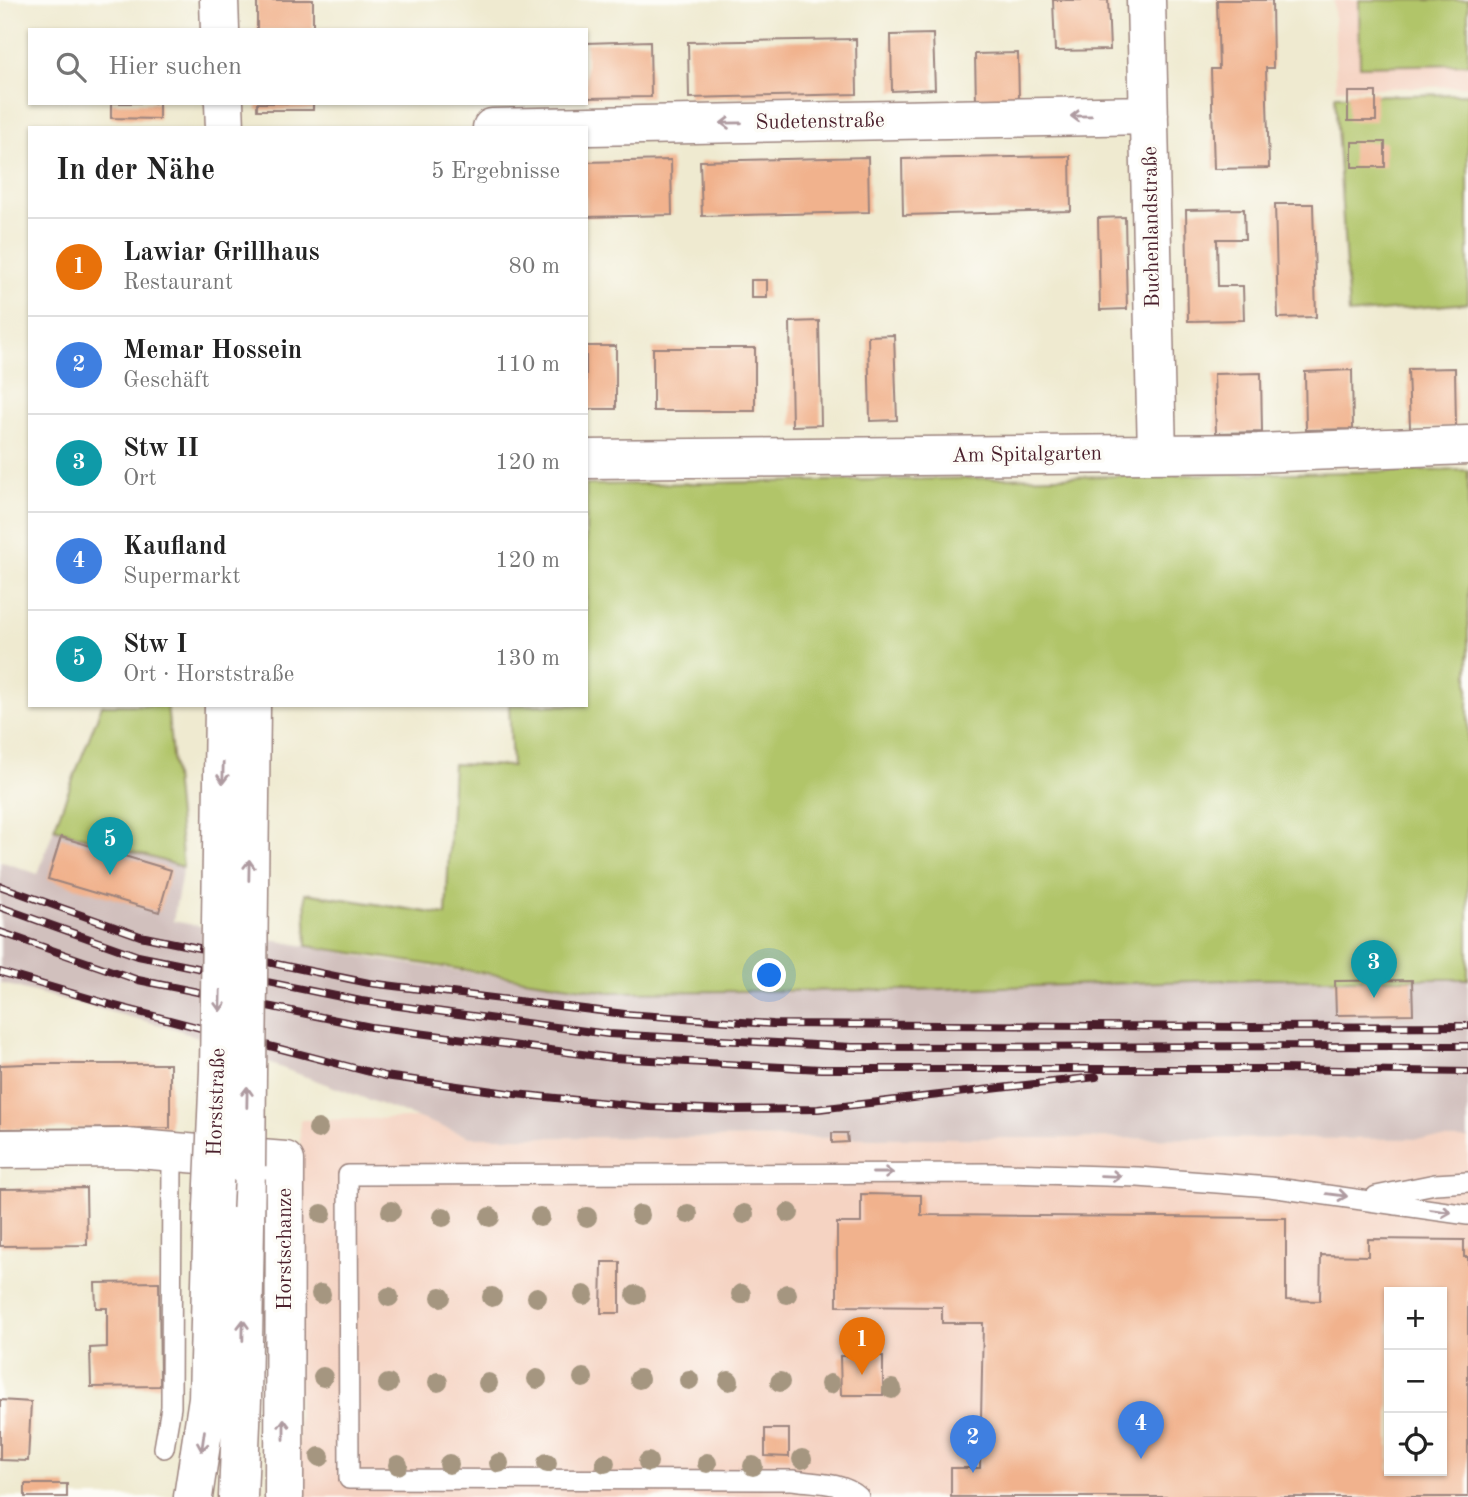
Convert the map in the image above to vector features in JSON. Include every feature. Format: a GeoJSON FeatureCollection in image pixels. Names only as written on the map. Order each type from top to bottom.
{"type":"FeatureCollection","features":[{"type":"Feature","properties":{"kind":"street"},"geometry":{"type":"LineString","coordinates":[[219,0],[220,28]]}},
{"type":"Feature","properties":{"kind":"street","name":"Buchenlandstraße"},"geometry":{"type":"LineString","coordinates":[[1146,0],[1157,454]]}},
{"type":"Feature","properties":{"kind":"street"},"geometry":{"type":"LineString","coordinates":[[224,105],[225,126]]}},
{"type":"Feature","properties":{"kind":"street","name":"Sudetenstraße"},"geometry":{"type":"LineString","coordinates":[[588,126],[1149,115]]}},
{"type":"Feature","properties":{"kind":"street","name":"Am Spitalgarten"},"geometry":{"type":"LineString","coordinates":[[588,459],[1258,453],[1468,444]]}},
{"type":"Feature","properties":{"kind":"street","name":"Horststraße"},"geometry":{"type":"LineString","coordinates":[[224,707],[219,1070],[225,1399],[238,1497]]}},
{"type":"Feature","properties":{"kind":"street","name":"Horststraße"},"geometry":{"type":"LineString","coordinates":[[193,1497],[225,1399],[251,707]]}},
{"type":"Feature","properties":{"kind":"street","name":"Horstschanze"},"geometry":{"type":"LineString","coordinates":[[0,1150],[126,1149],[285,1161],[284,1497]]}},
{"type":"Feature","properties":{"kind":"lane"},"geometry":{"type":"LineString","coordinates":[[164,1448],[171,1407],[173,1153]]}},
{"type":"Feature","properties":{"kind":"lane"},"geometry":{"type":"LineString","coordinates":[[859,1497],[855,1493],[831,1485],[792,1480],[349,1479],[348,1175],[1005,1173],[1138,1177],[1270,1186],[1468,1214]]}},
{"type":"Feature","properties":{"kind":"lane"},"geometry":{"type":"LineString","coordinates":[[1365,1199],[1435,1184],[1468,1182]]}},
{"type":"Feature","properties":{"kind":"shaded area"},"geometry":{"type":"Polygon","coordinates":[[[1334,0],[1468,0],[1468,86],[1336,89],[1334,0]]]}},
{"type":"Feature","properties":{"kind":"shaded area"},"geometry":{"type":"Polygon","coordinates":[[[54,828],[183,867],[173,921],[380,960],[609,992],[909,990],[1257,979],[1468,979],[1468,1139],[470,1137],[176,1029],[0,983],[0,861],[38,874],[54,828]]]}},
{"type":"Feature","properties":{"kind":"shaded area"},"geometry":{"type":"Polygon","coordinates":[[[419,1118],[470,1137],[1468,1139],[1468,1497],[302,1497],[298,1476],[300,1120],[419,1118]]]}},
{"type":"Feature","properties":{"kind":"green space"},"geometry":{"type":"Polygon","coordinates":[[[1359,0],[1468,0],[1468,64],[1360,66],[1359,0]]]}},
{"type":"Feature","properties":{"kind":"green space"},"geometry":{"type":"Polygon","coordinates":[[[1468,94],[1468,303],[1349,314],[1335,96],[1468,94]]]}},
{"type":"Feature","properties":{"kind":"green space"},"geometry":{"type":"Polygon","coordinates":[[[1468,470],[1468,979],[1257,979],[909,990],[609,992],[307,946],[305,893],[446,915],[453,764],[512,766],[509,707],[588,707],[588,485],[1468,470]]]}},
{"type":"Feature","properties":{"kind":"green space"},"geometry":{"type":"Polygon","coordinates":[[[101,707],[167,707],[183,867],[54,828],[101,707]]]}},
{"type":"Feature","properties":{"kind":"building"},"geometry":{"type":"Polygon","coordinates":[[[257,0],[313,0],[313,28],[257,28],[257,0]]]}},
{"type":"Feature","properties":{"kind":"building"},"geometry":{"type":"Polygon","coordinates":[[[1053,0],[1108,0],[1110,50],[1055,51],[1053,0]]]}},
{"type":"Feature","properties":{"kind":"building"},"geometry":{"type":"Polygon","coordinates":[[[1217,0],[1272,0],[1273,68],[1266,68],[1269,168],[1214,169],[1211,69],[1219,69],[1217,0]]]}},
{"type":"Feature","properties":{"kind":"building"},"geometry":{"type":"Polygon","coordinates":[[[933,34],[935,89],[892,91],[891,35],[933,34]]]}},
{"type":"Feature","properties":{"kind":"building"},"geometry":{"type":"Polygon","coordinates":[[[856,39],[857,94],[689,98],[688,42],[856,39]]]}},
{"type":"Feature","properties":{"kind":"building"},"geometry":{"type":"Polygon","coordinates":[[[650,41],[651,97],[588,98],[588,43],[650,41]]]}},
{"type":"Feature","properties":{"kind":"building"},"geometry":{"type":"Polygon","coordinates":[[[1018,53],[1019,100],[976,102],[975,54],[1018,53]]]}},
{"type":"Feature","properties":{"kind":"building"},"geometry":{"type":"Polygon","coordinates":[[[1348,92],[1376,92],[1376,121],[1348,121],[1348,92]]]}},
{"type":"Feature","properties":{"kind":"building"},"geometry":{"type":"Polygon","coordinates":[[[111,105],[159,105],[159,119],[111,118],[111,105]]]}},
{"type":"Feature","properties":{"kind":"building"},"geometry":{"type":"Polygon","coordinates":[[[257,105],[313,105],[313,110],[257,110],[257,105]]]}},
{"type":"Feature","properties":{"kind":"building"},"geometry":{"type":"Polygon","coordinates":[[[1352,142],[1385,142],[1385,167],[1352,167],[1352,142]]]}},
{"type":"Feature","properties":{"kind":"building"},"geometry":{"type":"Polygon","coordinates":[[[1070,156],[1071,211],[903,215],[902,159],[1070,156]]]}},
{"type":"Feature","properties":{"kind":"building"},"geometry":{"type":"Polygon","coordinates":[[[868,157],[869,212],[702,216],[700,161],[868,157]]]}},
{"type":"Feature","properties":{"kind":"building"},"geometry":{"type":"Polygon","coordinates":[[[671,160],[672,215],[588,217],[588,162],[671,160]]]}},
{"type":"Feature","properties":{"kind":"building"},"geometry":{"type":"Polygon","coordinates":[[[1275,204],[1313,204],[1316,317],[1278,318],[1275,204]]]}},
{"type":"Feature","properties":{"kind":"building"},"geometry":{"type":"Polygon","coordinates":[[[1244,209],[1245,239],[1217,239],[1218,286],[1243,286],[1244,320],[1188,321],[1186,210],[1244,209]]]}},
{"type":"Feature","properties":{"kind":"building"},"geometry":{"type":"Polygon","coordinates":[[[1125,217],[1127,309],[1100,310],[1098,218],[1125,217]]]}},
{"type":"Feature","properties":{"kind":"building"},"geometry":{"type":"Polygon","coordinates":[[[751,280],[767,280],[767,298],[751,298],[751,280]]]}},
{"type":"Feature","properties":{"kind":"building"},"geometry":{"type":"Polygon","coordinates":[[[819,321],[821,425],[792,426],[790,322],[819,321]]]}},
{"type":"Feature","properties":{"kind":"building"},"geometry":{"type":"Polygon","coordinates":[[[894,335],[897,420],[870,421],[868,336],[894,335]]]}},
{"type":"Feature","properties":{"kind":"building"},"geometry":{"type":"Polygon","coordinates":[[[588,346],[616,346],[616,409],[588,409],[588,346]]]}},
{"type":"Feature","properties":{"kind":"building"},"geometry":{"type":"Polygon","coordinates":[[[653,348],[755,348],[755,411],[653,411],[653,348]]]}},
{"type":"Feature","properties":{"kind":"building"},"geometry":{"type":"Polygon","coordinates":[[[1455,368],[1456,427],[1410,428],[1408,369],[1455,368]]]}},
{"type":"Feature","properties":{"kind":"building"},"geometry":{"type":"Polygon","coordinates":[[[1352,370],[1353,429],[1306,430],[1305,372],[1352,370]]]}},
{"type":"Feature","properties":{"kind":"building"},"geometry":{"type":"Polygon","coordinates":[[[1261,373],[1262,432],[1216,433],[1214,374],[1261,373]]]}},
{"type":"Feature","properties":{"kind":"building"},"geometry":{"type":"Polygon","coordinates":[[[61,837],[171,870],[159,912],[48,879],[61,837]]]}},
{"type":"Feature","properties":{"kind":"building"},"geometry":{"type":"Polygon","coordinates":[[[1412,980],[1413,1014],[1336,1015],[1335,981],[1412,980]]]}},
{"type":"Feature","properties":{"kind":"building"},"geometry":{"type":"Polygon","coordinates":[[[170,1064],[170,1128],[0,1129],[0,1065],[170,1064]]]}},
{"type":"Feature","properties":{"kind":"building"},"geometry":{"type":"Polygon","coordinates":[[[832,1133],[847,1133],[848,1142],[832,1143],[832,1133]]]}},
{"type":"Feature","properties":{"kind":"building"},"geometry":{"type":"Polygon","coordinates":[[[86,1188],[87,1245],[0,1246],[0,1189],[86,1188]]]}},
{"type":"Feature","properties":{"kind":"building"},"geometry":{"type":"Polygon","coordinates":[[[861,1194],[921,1195],[921,1215],[1286,1218],[1286,1300],[1320,1301],[1321,1255],[1368,1256],[1368,1239],[1464,1240],[1464,1257],[1468,1257],[1468,1497],[951,1497],[951,1468],[980,1468],[983,1323],[942,1323],[942,1307],[837,1306],[837,1223],[861,1223],[861,1194]]]}},
{"type":"Feature","properties":{"kind":"building"},"geometry":{"type":"Polygon","coordinates":[[[602,1262],[620,1262],[620,1313],[601,1313],[602,1262]]]}},
{"type":"Feature","properties":{"kind":"building"},"geometry":{"type":"Polygon","coordinates":[[[159,1282],[160,1386],[91,1387],[90,1348],[107,1347],[107,1308],[96,1308],[95,1283],[159,1282]]]}},
{"type":"Feature","properties":{"kind":"building"},"geometry":{"type":"Polygon","coordinates":[[[840,1356],[883,1356],[883,1395],[841,1395],[840,1356]]]}},
{"type":"Feature","properties":{"kind":"building"},"geometry":{"type":"Polygon","coordinates":[[[0,1400],[31,1402],[28,1461],[0,1460],[0,1400]]]}},
{"type":"Feature","properties":{"kind":"building"},"geometry":{"type":"Polygon","coordinates":[[[765,1429],[789,1429],[789,1457],[765,1456],[765,1429]]]}},
{"type":"Feature","properties":{"kind":"building"},"geometry":{"type":"Polygon","coordinates":[[[25,1484],[67,1484],[67,1497],[25,1497],[25,1484]]]}},
{"type":"Feature","properties":{"kind":"railway"},"geometry":{"type":"LineString","coordinates":[[0,886],[140,936],[369,983],[625,1014],[773,1024],[1468,1026]]}},
{"type":"Feature","properties":{"kind":"railway"},"geometry":{"type":"LineString","coordinates":[[0,907],[138,956],[361,1001],[608,1034],[852,1047],[1468,1046]]}},
{"type":"Feature","properties":{"kind":"railway"},"geometry":{"type":"LineString","coordinates":[[0,932],[138,980],[371,1027],[613,1058],[821,1069],[1278,1069],[1468,1072]]}},
{"type":"Feature","properties":{"kind":"railway"},"geometry":{"type":"LineString","coordinates":[[0,972],[112,1005],[385,1076],[515,1094],[649,1107],[818,1109],[1096,1077]]}},
{"type":"Feature","properties":{"kind":"place","name":"Stw I"},"geometry":{"type":"Point","coordinates":[110,875]}},
{"type":"Feature","properties":{"kind":"place","name":"Stw II"},"geometry":{"type":"Point","coordinates":[1374,998]}},
{"type":"Feature","properties":{"kind":"place","name":"Lawiar Grillhaus"},"geometry":{"type":"Point","coordinates":[862,1375]}},
{"type":"Feature","properties":{"kind":"place","name":"Kaufland"},"geometry":{"type":"Point","coordinates":[1141,1459]}},
{"type":"Feature","properties":{"kind":"place","name":"Memar Hossein"},"geometry":{"type":"Point","coordinates":[973,1473]}}]}
